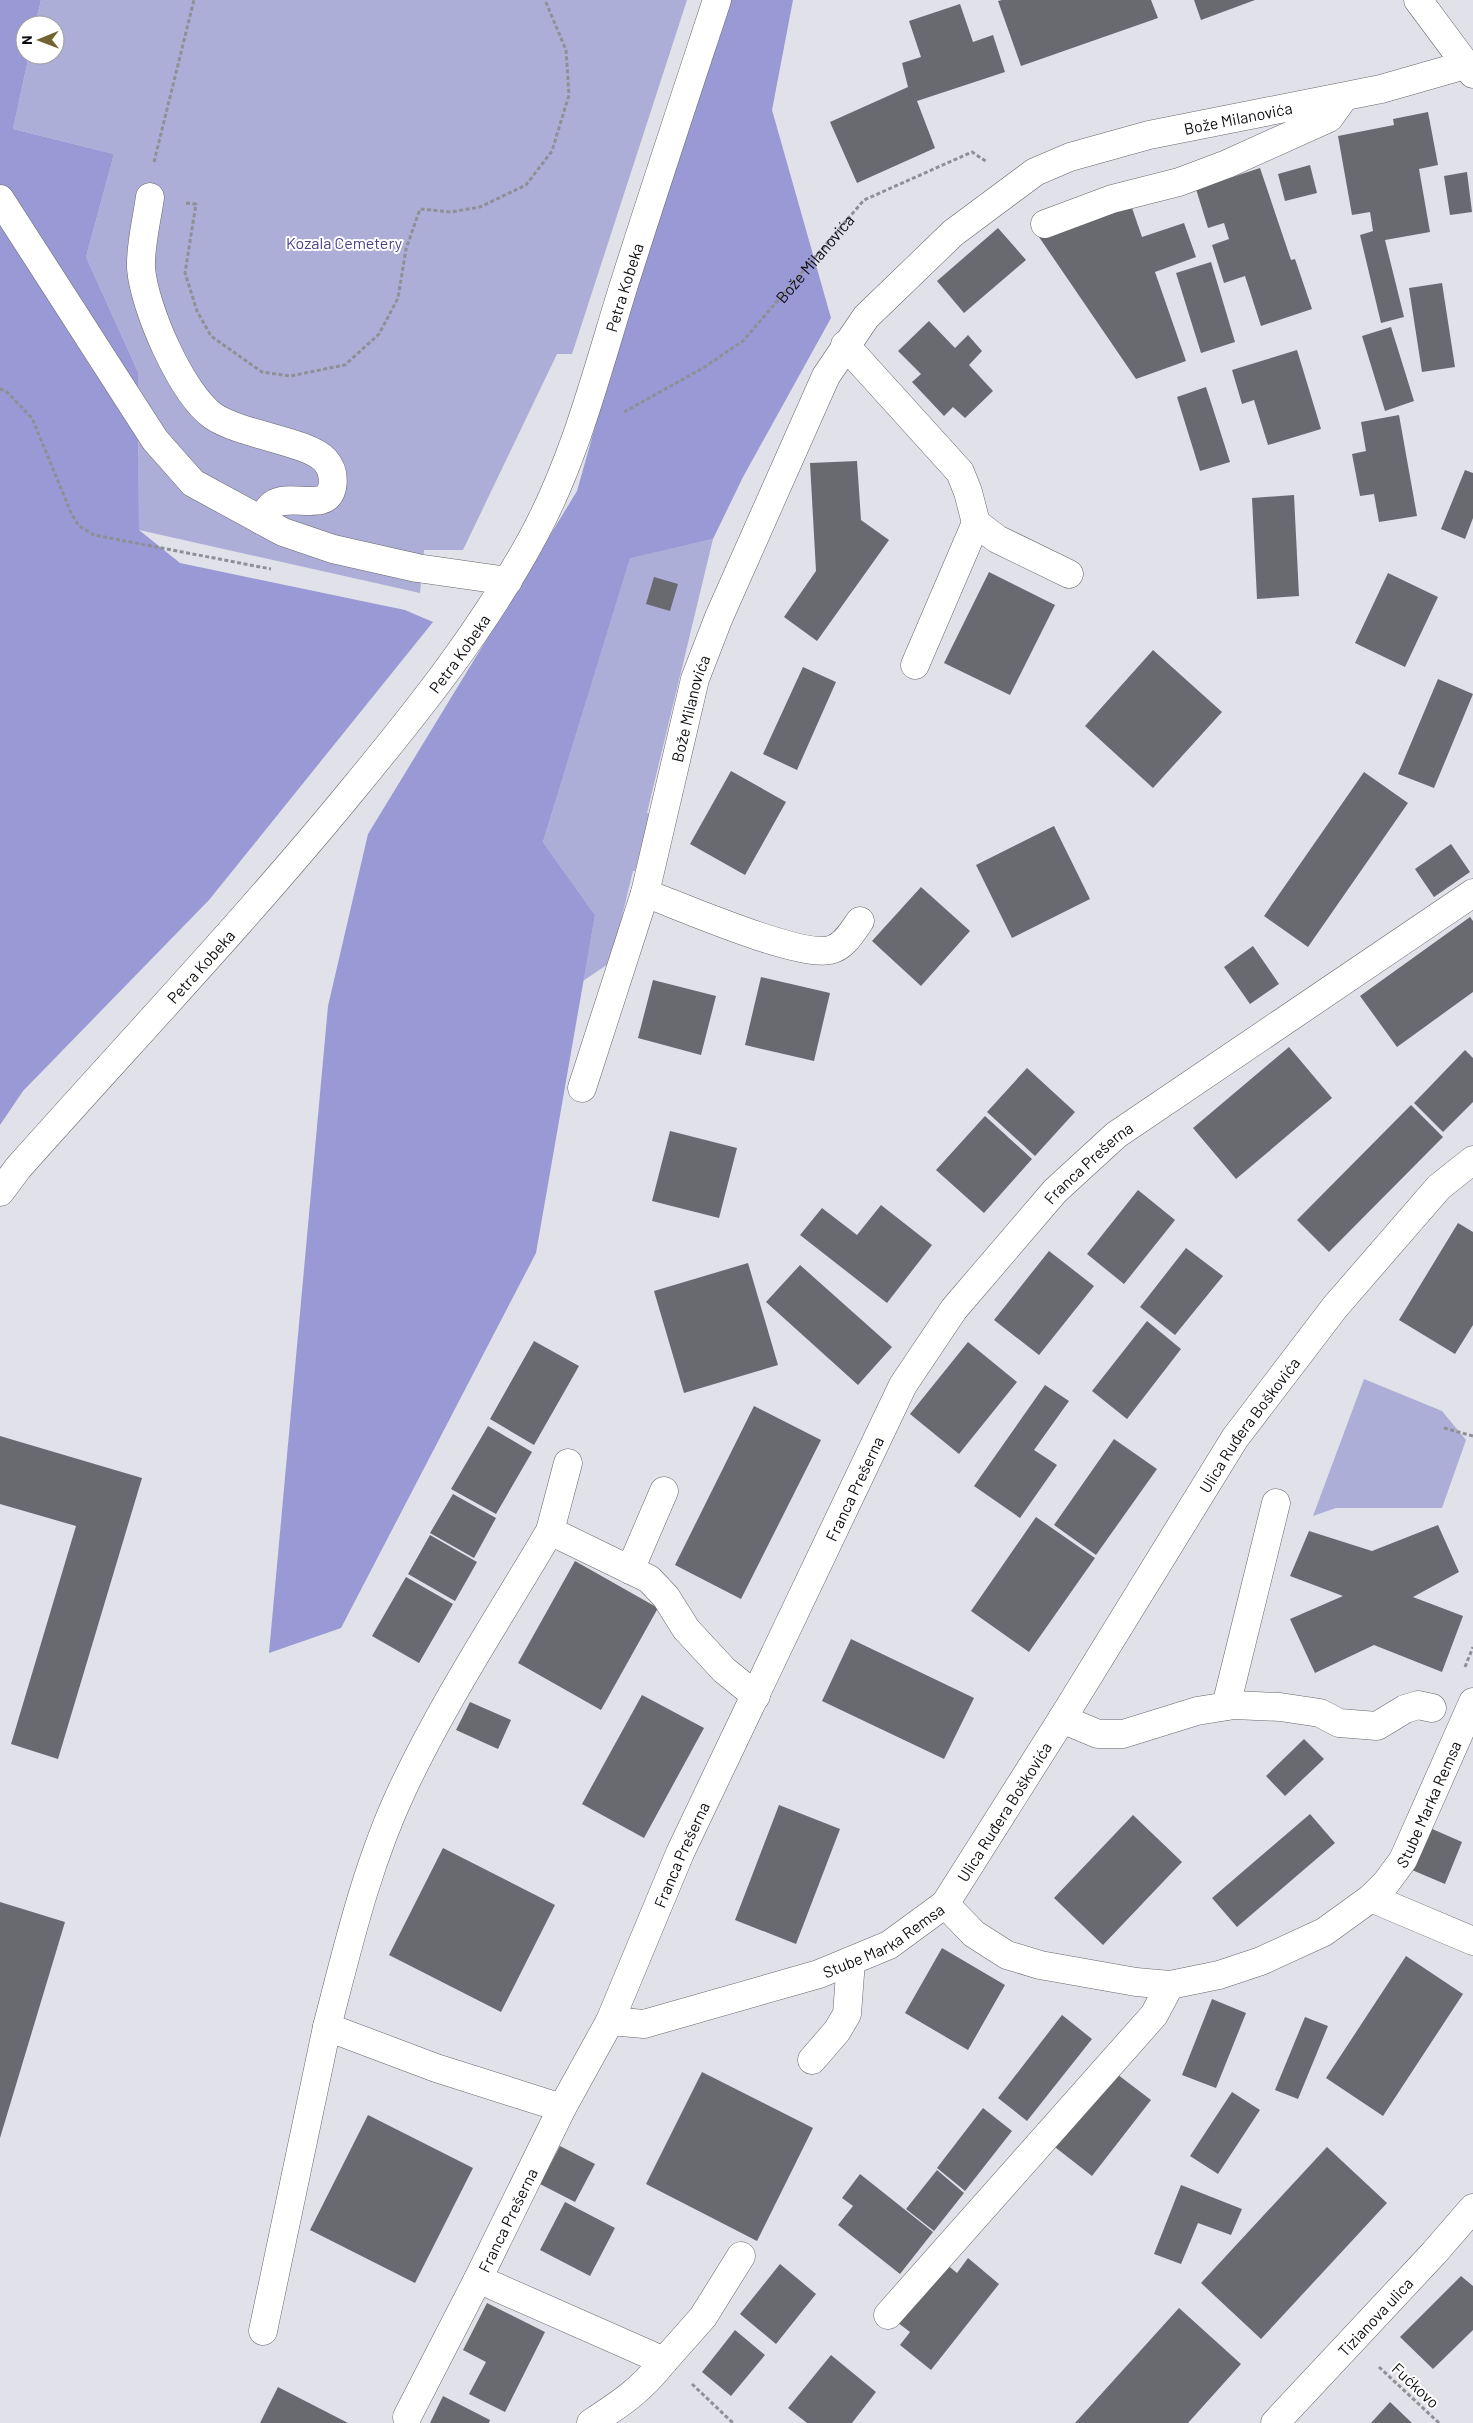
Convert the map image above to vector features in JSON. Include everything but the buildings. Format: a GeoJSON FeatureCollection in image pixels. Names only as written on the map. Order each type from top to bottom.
{"type":"FeatureCollection","features":[{"type":"Feature","properties":{"kind":"street","name":"Petra Kobeka"},"geometry":{"type":"LineString","coordinates":[[0,1192],[18,1168],[312,839],[411,719],[508,581],[537,530],[562,473],[587,404],[658,177],[718,0]]}},
{"type":"Feature","properties":{"kind":"street"},"geometry":{"type":"LineString","coordinates":[[1418,0],[1469,70]]}},
{"type":"Feature","properties":{"kind":"street","name":"Bože Milanovića"},"geometry":{"type":"LineString","coordinates":[[582,1088],[644,893],[695,679],[718,617],[826,376],[845,345],[866,317],[902,280],[953,233],[1035,172],[1070,157],[1149,135],[1344,97],[1469,70]]}},
{"type":"Feature","properties":{"kind":"street"},"geometry":{"type":"LineString","coordinates":[[1045,224],[1112,199],[1179,182],[1227,164],[1329,118],[1344,97]]}},
{"type":"Feature","properties":{"kind":"street"},"geometry":{"type":"LineString","coordinates":[[150,197],[141,268],[146,293],[170,356],[192,393],[212,414],[229,425],[312,451],[325,459],[333,472],[332,489],[325,500],[317,502],[293,499],[278,502],[271,506],[261,520]]}},
{"type":"Feature","properties":{"kind":"street"},"geometry":{"type":"LineString","coordinates":[[0,199],[155,440],[193,483],[283,532],[333,549],[417,568],[508,581]]}},
{"type":"Feature","properties":{"kind":"street"},"geometry":{"type":"LineString","coordinates":[[845,345],[960,472],[968,492],[976,523],[915,665]]}},
{"type":"Feature","properties":{"kind":"street"},"geometry":{"type":"LineString","coordinates":[[976,523],[997,539],[1069,574]]}},
{"type":"Feature","properties":{"kind":"street","name":"Franca Prešerna"},"geometry":{"type":"LineString","coordinates":[[407,2417],[478,2279],[562,2108],[610,2021],[680,1853],[903,1385],[954,1309],[1055,1191],[1116,1135],[1473,892]]}},
{"type":"Feature","properties":{"kind":"street"},"geometry":{"type":"LineString","coordinates":[[644,893],[789,946],[815,950],[830,950],[842,944],[860,921]]}},
{"type":"Feature","properties":{"kind":"street","name":"Ulica Ruđera Boškovića"},"geometry":{"type":"LineString","coordinates":[[944,1904],[1062,1718],[1235,1438],[1335,1307],[1439,1187],[1473,1160]]}},
{"type":"Feature","properties":{"kind":"street"},"geometry":{"type":"LineString","coordinates":[[263,2331],[327,2027],[360,1902],[403,1788],[456,1688],[550,1531],[568,1463]]}},
{"type":"Feature","properties":{"kind":"street"},"geometry":{"type":"LineString","coordinates":[[630,1570],[664,1491]]}},
{"type":"Feature","properties":{"kind":"street"},"geometry":{"type":"LineString","coordinates":[[1226,1706],[1276,1503]]}},
{"type":"Feature","properties":{"kind":"street"},"geometry":{"type":"LineString","coordinates":[[550,1531],[649,1579],[666,1597],[686,1629],[724,1670],[756,1696]]}},
{"type":"Feature","properties":{"kind":"street","name":"Stube Marka Remsa"},"geometry":{"type":"LineString","coordinates":[[610,2021],[644,2024],[819,1974],[889,1945],[944,1904],[974,1934],[1008,1955],[1040,1965],[1136,1982],[1170,1985],[1219,1975],[1262,1961],[1324,1932],[1371,1898],[1386,1883],[1403,1860],[1473,1702]]}},
{"type":"Feature","properties":{"kind":"street"},"geometry":{"type":"LineString","coordinates":[[1062,1718],[1098,1734],[1123,1734],[1197,1710],[1226,1706],[1280,1706],[1320,1712],[1339,1724],[1377,1726],[1405,1709],[1418,1705],[1432,1708]]}},
{"type":"Feature","properties":{"kind":"street"},"geometry":{"type":"LineString","coordinates":[[1371,1898],[1473,1941]]}},
{"type":"Feature","properties":{"kind":"street"},"geometry":{"type":"LineString","coordinates":[[812,2060],[837,2031],[847,2014],[851,1961]]}},
{"type":"Feature","properties":{"kind":"street"},"geometry":{"type":"LineString","coordinates":[[888,2315],[1154,2015],[1170,1985]]}},
{"type":"Feature","properties":{"kind":"street"},"geometry":{"type":"LineString","coordinates":[[327,2027],[436,2068],[562,2108]]}},
{"type":"Feature","properties":{"kind":"street","name":"Tizianova ulica"},"geometry":{"type":"LineString","coordinates":[[1275,2423],[1434,2253],[1473,2208]]}},
{"type":"Feature","properties":{"kind":"street"},"geometry":{"type":"LineString","coordinates":[[591,2423],[628,2399],[646,2384],[675,2369],[703,2317],[741,2256]]}},
{"type":"Feature","properties":{"kind":"street","name":"Franca Prešerna"},"geometry":{"type":"LineString","coordinates":[[478,2279],[675,2369]]}},
{"type":"Feature","properties":{"kind":"path"},"geometry":{"type":"LineString","coordinates":[[194,0],[156,150],[150,197],[196,204],[185,273],[197,311],[211,336],[262,372],[290,376],[345,365],[380,334],[398,298],[406,248],[420,209],[451,212],[480,207],[526,185],[552,151],[569,95],[566,50],[545,0]]}},
{"type":"Feature","properties":{"kind":"path","name":"Bože Milanovića"},"geometry":{"type":"LineString","coordinates":[[622,414],[703,368],[743,342],[864,200],[972,152],[1017,184]]}},
{"type":"Feature","properties":{"kind":"path"},"geometry":{"type":"LineString","coordinates":[[0,389],[6,391],[32,418],[78,526],[94,536],[156,548]]}},
{"type":"Feature","properties":{"kind":"path"},"geometry":{"type":"LineString","coordinates":[[1444,1428],[1473,1436]]}},
{"type":"Feature","properties":{"kind":"path","name":"Fućkovo"},"geometry":{"type":"LineString","coordinates":[[1376,2364],[1439,2423]]}},
{"type":"Feature","properties":{"kind":"path"},"geometry":{"type":"LineString","coordinates":[[675,2369],[733,2423]]}},
{"type":"Feature","properties":{"kind":"green space","name":"Kozala Cemetery"},"geometry":{"type":"Polygon","coordinates":[[[41,0],[687,0],[572,354],[557,354],[463,550],[424,550],[420,593],[139,530],[138,372],[86,257],[114,154],[13,129],[27,65],[65,65],[65,15],[37,15],[41,0]]]}},
{"type":"Feature","properties":{"kind":"green space"},"geometry":{"type":"Polygon","coordinates":[[[713,539],[647,813],[650,814],[635,871],[633,871],[611,962],[583,981],[595,915],[543,842],[630,557],[713,539]]]}},
{"type":"Feature","properties":{"kind":"green space"},"geometry":{"type":"Polygon","coordinates":[[[1364,1379],[1442,1411],[1466,1440],[1442,1508],[1336,1508],[1313,1516],[1364,1379]]]}},
{"type":"Feature","properties":{"kind":"shaded area"},"geometry":{"type":"Polygon","coordinates":[[[0,0],[41,0],[37,15],[15,15],[15,65],[27,65],[13,129],[114,154],[86,257],[138,372],[139,530],[180,563],[405,610],[433,622],[209,900],[23,1091],[0,1125],[0,0]]]}},
{"type":"Feature","properties":{"kind":"shaded area"},"geometry":{"type":"Polygon","coordinates":[[[725,0],[793,0],[772,110],[831,318],[743,477],[713,539],[630,558],[543,842],[595,915],[536,1253],[341,1628],[269,1653],[328,1006],[368,834],[577,491],[623,327],[725,0]]]}}]}
